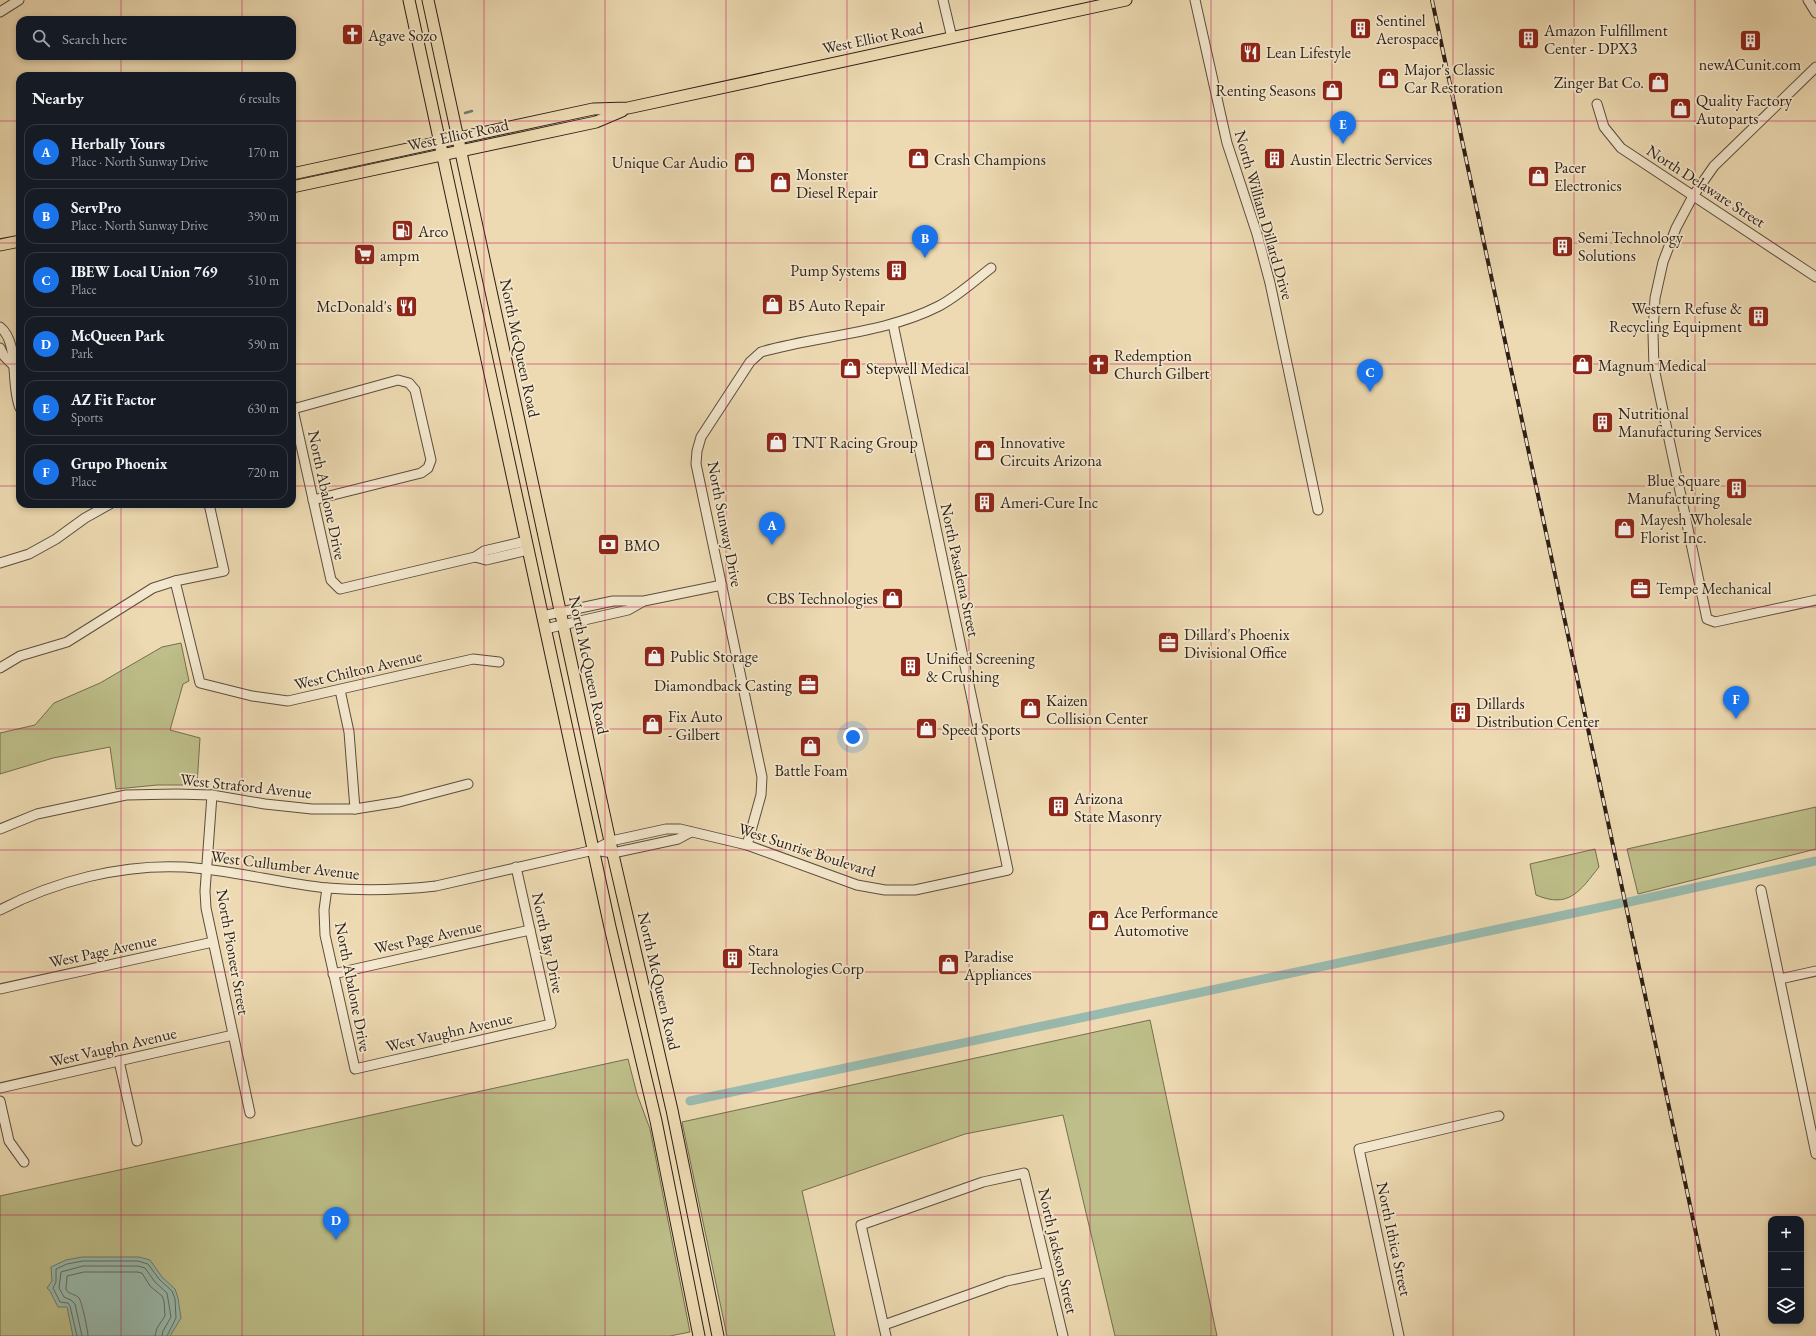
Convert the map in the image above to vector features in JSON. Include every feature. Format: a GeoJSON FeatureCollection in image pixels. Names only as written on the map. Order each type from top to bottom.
{"type":"FeatureCollection","features":[{"type":"Feature","properties":{"kind":"main road"},"geometry":{"type":"LineString","coordinates":[[409,0],[610,927],[654,1113],[698,1336]]}},
{"type":"Feature","properties":{"kind":"main road","name":"North McQueen Road"},"geometry":{"type":"LineString","coordinates":[[428,0],[610,842],[672,1110],[718,1336]]}},
{"type":"Feature","properties":{"kind":"main road","name":"West Elliot Road"},"geometry":{"type":"LineString","coordinates":[[296,173],[593,109],[628,108],[1126,0]]}},
{"type":"Feature","properties":{"kind":"main road","name":"West Elliot Road"},"geometry":{"type":"LineString","coordinates":[[296,186],[596,122],[628,108]]}},
{"type":"Feature","properties":{"kind":"main road"},"geometry":{"type":"LineString","coordinates":[[0,245],[16,242]]}},
{"type":"Feature","properties":{"kind":"main road"},"geometry":{"type":"LineString","coordinates":[[493,389],[512,385]]}},
{"type":"Feature","properties":{"kind":"main road"},"geometry":{"type":"LineString","coordinates":[[654,1113],[672,1110]]}},
{"type":"Feature","properties":{"kind":"main road"},"geometry":{"type":"LineString","coordinates":[[691,1300],[710,1296]]}},
{"type":"Feature","properties":{"kind":"street"},"geometry":{"type":"LineString","coordinates":[[0,12],[19,0]]}},
{"type":"Feature","properties":{"kind":"street"},"geometry":{"type":"LineString","coordinates":[[943,0],[952,38]]}},
{"type":"Feature","properties":{"kind":"street","name":"North William Dillard Drive"},"geometry":{"type":"LineString","coordinates":[[1195,0],[1227,143],[1257,234],[1270,283],[1318,510]]}},
{"type":"Feature","properties":{"kind":"street"},"geometry":{"type":"LineString","coordinates":[[1808,0],[1816,13]]}},
{"type":"Feature","properties":{"kind":"street"},"geometry":{"type":"LineString","coordinates":[[1816,67],[1714,166],[1693,196],[1676,228],[1663,262],[1655,298],[1653,339],[1654,368],[1708,619],[1715,622],[1816,600]]}},
{"type":"Feature","properties":{"kind":"street","name":"North Delaware Street"},"geometry":{"type":"LineString","coordinates":[[1597,104],[1604,127],[1621,148],[1816,277]]}},
{"type":"Feature","properties":{"kind":"street","name":"North Sunway Drive"},"geometry":{"type":"LineString","coordinates":[[747,845],[761,795],[762,777],[696,464],[697,451],[701,437],[750,362],[761,352],[893,324],[939,306],[960,292],[990,268]]}},
{"type":"Feature","properties":{"kind":"street","name":"North Pasadena Street"},"geometry":{"type":"LineString","coordinates":[[893,324],[1008,870]]}},
{"type":"Feature","properties":{"kind":"street"},"geometry":{"type":"LineString","coordinates":[[0,327],[13,351],[12,365],[16,386]]}},
{"type":"Feature","properties":{"kind":"street"},"geometry":{"type":"LineString","coordinates":[[10,345],[1,349],[12,365]]}},
{"type":"Feature","properties":{"kind":"street"},"geometry":{"type":"LineString","coordinates":[[296,406],[398,380],[409,383],[415,390],[431,460],[428,468],[421,472],[313,500]]}},
{"type":"Feature","properties":{"kind":"street","name":"North Abalone Drive"},"geometry":{"type":"LineString","coordinates":[[296,425],[331,580],[340,589],[475,557],[484,551],[492,554],[527,545]]}},
{"type":"Feature","properties":{"kind":"street"},"geometry":{"type":"LineString","coordinates":[[0,563],[29,554],[56,539],[85,518],[103,508]]}},
{"type":"Feature","properties":{"kind":"street"},"geometry":{"type":"LineString","coordinates":[[0,668],[20,656],[67,642],[153,588],[175,581],[224,571],[210,508]]}},
{"type":"Feature","properties":{"kind":"street","name":"West Chilton Avenue"},"geometry":{"type":"LineString","coordinates":[[175,581],[200,683],[252,696],[288,701],[473,659],[499,662]]}},
{"type":"Feature","properties":{"kind":"street"},"geometry":{"type":"LineString","coordinates":[[542,616],[613,601],[644,601],[722,585]]}},
{"type":"Feature","properties":{"kind":"street"},"geometry":{"type":"LineString","coordinates":[[545,629],[628,610],[644,601]]}},
{"type":"Feature","properties":{"kind":"street"},"geometry":{"type":"LineString","coordinates":[[340,690],[349,732],[355,809]]}},
{"type":"Feature","properties":{"kind":"street","name":"West Straford Avenue"},"geometry":{"type":"LineString","coordinates":[[0,829],[37,814],[126,795],[212,795],[265,804],[312,809],[355,809],[399,802],[468,784]]}},
{"type":"Feature","properties":{"kind":"street","name":"North Pioneer Street"},"geometry":{"type":"LineString","coordinates":[[212,795],[204,891],[206,908],[250,1113]]}},
{"type":"Feature","properties":{"kind":"street","name":"West Sunrise Boulevard"},"geometry":{"type":"LineString","coordinates":[[594,850],[610,842],[666,829],[680,829],[747,845],[857,885],[885,890],[915,890],[1008,870]]}},
{"type":"Feature","properties":{"kind":"street"},"geometry":{"type":"LineString","coordinates":[[594,850],[613,853],[678,840],[691,832]]}},
{"type":"Feature","properties":{"kind":"street","name":"West Cullumber Avenue"},"geometry":{"type":"LineString","coordinates":[[0,910],[22,898],[47,889],[108,872],[181,867],[206,869],[327,888],[364,890],[413,889],[436,886],[594,850]]}},
{"type":"Feature","properties":{"kind":"street","name":"North Bay Drive"},"geometry":{"type":"LineString","coordinates":[[516,867],[551,1024]]}},
{"type":"Feature","properties":{"kind":"street","name":"North Abalone Drive"},"geometry":{"type":"LineString","coordinates":[[327,888],[324,910],[325,935],[355,1069]]}},
{"type":"Feature","properties":{"kind":"street"},"geometry":{"type":"LineString","coordinates":[[1761,890],[1816,1154]]}},
{"type":"Feature","properties":{"kind":"street","name":"West Page Avenue"},"geometry":{"type":"LineString","coordinates":[[333,974],[530,930]]}},
{"type":"Feature","properties":{"kind":"street","name":"West Page Avenue"},"geometry":{"type":"LineString","coordinates":[[0,989],[213,942]]}},
{"type":"Feature","properties":{"kind":"street"},"geometry":{"type":"LineString","coordinates":[[1780,979],[1816,971]]}},
{"type":"Feature","properties":{"kind":"street","name":"West Vaughn Avenue"},"geometry":{"type":"LineString","coordinates":[[355,1069],[551,1024]]}},
{"type":"Feature","properties":{"kind":"street","name":"West Vaughn Avenue"},"geometry":{"type":"LineString","coordinates":[[0,1088],[233,1035]]}},
{"type":"Feature","properties":{"kind":"street"},"geometry":{"type":"LineString","coordinates":[[119,1061],[137,1141]]}},
{"type":"Feature","properties":{"kind":"street"},"geometry":{"type":"LineString","coordinates":[[0,1101],[9,1142],[24,1162]]}},
{"type":"Feature","properties":{"kind":"street","name":"North Ithica Street"},"geometry":{"type":"LineString","coordinates":[[1399,1336],[1359,1149],[1499,1116]]}},
{"type":"Feature","properties":{"kind":"street","name":"North Jackson Street"},"geometry":{"type":"LineString","coordinates":[[884,1325],[861,1225],[983,1182],[1024,1173],[1063,1336]]}},
{"type":"Feature","properties":{"kind":"street"},"geometry":{"type":"LineString","coordinates":[[886,1336],[884,1325],[1007,1281],[1048,1272]]}},
{"type":"Feature","properties":{"kind":"green space"},"geometry":{"type":"Polygon","coordinates":[[[181,643],[189,681],[183,684],[170,730],[200,738],[197,785],[157,785],[116,789],[110,747],[53,758],[0,774],[0,733],[35,725],[54,703],[100,683],[162,647],[181,643]]]}},
{"type":"Feature","properties":{"kind":"green space"},"geometry":{"type":"Polygon","coordinates":[[[1816,807],[1816,849],[1638,894],[1627,849],[1816,807]]]}},
{"type":"Feature","properties":{"kind":"green space"},"geometry":{"type":"Polygon","coordinates":[[[1595,849],[1599,867],[1586,883],[1573,895],[1565,899],[1557,900],[1547,899],[1536,895],[1530,864],[1595,849]]]}},
{"type":"Feature","properties":{"kind":"green space"},"geometry":{"type":"Polygon","coordinates":[[[1150,1020],[1217,1336],[1115,1336],[1063,1115],[965,1134],[802,1191],[835,1336],[727,1336],[682,1122],[1150,1020]]]}},
{"type":"Feature","properties":{"kind":"green space"},"geometry":{"type":"Polygon","coordinates":[[[628,1059],[637,1094],[650,1129],[690,1332],[670,1336],[0,1336],[0,1196],[628,1059]]]}},
{"type":"Feature","properties":{"kind":"water"},"geometry":{"type":"Polygon","coordinates":[[[82,1257],[139,1257],[150,1260],[162,1277],[175,1289],[178,1298],[181,1318],[170,1336],[73,1336],[67,1307],[58,1307],[47,1288],[52,1281],[51,1267],[66,1260],[82,1257]]]}},
{"type":"Feature","properties":{"kind":"waterway"},"geometry":{"type":"LineString","coordinates":[[465,113],[472,111]]}},
{"type":"Feature","properties":{"kind":"waterway"},"geometry":{"type":"LineString","coordinates":[[1629,902],[1816,861]]}},
{"type":"Feature","properties":{"kind":"waterway"},"geometry":{"type":"LineString","coordinates":[[690,1101],[1621,903]]}},
{"type":"Feature","properties":{"kind":"railway"},"geometry":{"type":"LineString","coordinates":[[1432,0],[1718,1336]]}},
{"type":"Feature","properties":{"kind":"place","name":"Sentinel Aerospace"},"geometry":{"type":"Point","coordinates":[1360,29]}},
{"type":"Feature","properties":{"kind":"place","name":"Agave Sozo"},"geometry":{"type":"Point","coordinates":[353,35]}},
{"type":"Feature","properties":{"kind":"place","name":"Amazon Fulfillment Center - DPX3"},"geometry":{"type":"Point","coordinates":[1529,39]}},
{"type":"Feature","properties":{"kind":"place","name":"newACunit.com"},"geometry":{"type":"Point","coordinates":[1750,41]}},
{"type":"Feature","properties":{"kind":"place","name":"Lean Lifestyle"},"geometry":{"type":"Point","coordinates":[1250,52]}},
{"type":"Feature","properties":{"kind":"place","name":"Major's Classic Car Restoration"},"geometry":{"type":"Point","coordinates":[1388,78]}},
{"type":"Feature","properties":{"kind":"place","name":"Zinger Bat Co."},"geometry":{"type":"Point","coordinates":[1659,82]}},
{"type":"Feature","properties":{"kind":"place","name":"Renting Seasons"},"geometry":{"type":"Point","coordinates":[1332,90]}},
{"type":"Feature","properties":{"kind":"place","name":"Quality Factory Autoparts"},"geometry":{"type":"Point","coordinates":[1681,109]}},
{"type":"Feature","properties":{"kind":"place","name":"AZ Fit Factor"},"geometry":{"type":"Point","coordinates":[1343,144]}},
{"type":"Feature","properties":{"kind":"place","name":"Crash Champions"},"geometry":{"type":"Point","coordinates":[919,159]}},
{"type":"Feature","properties":{"kind":"place","name":"Austin Electric Services"},"geometry":{"type":"Point","coordinates":[1274,159]}},
{"type":"Feature","properties":{"kind":"place","name":"Unique Car Audio"},"geometry":{"type":"Point","coordinates":[744,162]}},
{"type":"Feature","properties":{"kind":"place","name":"Pacer Electronics"},"geometry":{"type":"Point","coordinates":[1538,176]}},
{"type":"Feature","properties":{"kind":"place","name":"Monster Diesel Repair"},"geometry":{"type":"Point","coordinates":[780,183]}},
{"type":"Feature","properties":{"kind":"place","name":"Arco"},"geometry":{"type":"Point","coordinates":[403,231]}},
{"type":"Feature","properties":{"kind":"place","name":"Semi Technology Solutions"},"geometry":{"type":"Point","coordinates":[1562,246]}},
{"type":"Feature","properties":{"kind":"place","name":"ampm"},"geometry":{"type":"Point","coordinates":[364,255]}},
{"type":"Feature","properties":{"kind":"place","name":"ServPro"},"geometry":{"type":"Point","coordinates":[925,258]}},
{"type":"Feature","properties":{"kind":"place","name":"Pump Systems"},"geometry":{"type":"Point","coordinates":[896,270]}},
{"type":"Feature","properties":{"kind":"place","name":"B5 Auto Repair"},"geometry":{"type":"Point","coordinates":[773,305]}},
{"type":"Feature","properties":{"kind":"place","name":"McDonald's"},"geometry":{"type":"Point","coordinates":[407,306]}},
{"type":"Feature","properties":{"kind":"place","name":"Western Refuse & Recycling Equipment"},"geometry":{"type":"Point","coordinates":[1758,317]}},
{"type":"Feature","properties":{"kind":"place","name":"Redemption Church Gilbert"},"geometry":{"type":"Point","coordinates":[1098,364]}},
{"type":"Feature","properties":{"kind":"place","name":"Magnum Medical"},"geometry":{"type":"Point","coordinates":[1583,365]}},
{"type":"Feature","properties":{"kind":"place","name":"Stepwell Medical"},"geometry":{"type":"Point","coordinates":[850,368]}},
{"type":"Feature","properties":{"kind":"place","name":"IBEW Local Union 769"},"geometry":{"type":"Point","coordinates":[1370,392]}},
{"type":"Feature","properties":{"kind":"place","name":"Nutritional Manufacturing Services"},"geometry":{"type":"Point","coordinates":[1602,422]}},
{"type":"Feature","properties":{"kind":"place","name":"TNT Racing Group"},"geometry":{"type":"Point","coordinates":[776,442]}},
{"type":"Feature","properties":{"kind":"place","name":"Innovative Circuits Arizona"},"geometry":{"type":"Point","coordinates":[985,451]}},
{"type":"Feature","properties":{"kind":"place","name":"Blue Square Manufacturing"},"geometry":{"type":"Point","coordinates":[1736,489]}},
{"type":"Feature","properties":{"kind":"place","name":"Ameri-Cure Inc"},"geometry":{"type":"Point","coordinates":[984,502]}},
{"type":"Feature","properties":{"kind":"place","name":"Mayesh Wholesale Florist Inc."},"geometry":{"type":"Point","coordinates":[1625,528]}},
{"type":"Feature","properties":{"kind":"place","name":"BMO"},"geometry":{"type":"Point","coordinates":[609,545]}},
{"type":"Feature","properties":{"kind":"place","name":"Herbally Yours"},"geometry":{"type":"Point","coordinates":[772,545]}},
{"type":"Feature","properties":{"kind":"place","name":"Tempe Mechanical"},"geometry":{"type":"Point","coordinates":[1641,588]}},
{"type":"Feature","properties":{"kind":"place","name":"CBS Technologies"},"geometry":{"type":"Point","coordinates":[893,598]}},
{"type":"Feature","properties":{"kind":"place","name":"Dillard's Phoenix Divisional Office"},"geometry":{"type":"Point","coordinates":[1169,643]}},
{"type":"Feature","properties":{"kind":"place","name":"Public Storage"},"geometry":{"type":"Point","coordinates":[655,656]}},
{"type":"Feature","properties":{"kind":"place","name":"Unified Screening & Crushing"},"geometry":{"type":"Point","coordinates":[911,667]}},
{"type":"Feature","properties":{"kind":"place","name":"Diamondback Casting"},"geometry":{"type":"Point","coordinates":[808,685]}},
{"type":"Feature","properties":{"kind":"place","name":"Kaizen Collision Center"},"geometry":{"type":"Point","coordinates":[1030,709]}},
{"type":"Feature","properties":{"kind":"place","name":"Dillards Distribution Center"},"geometry":{"type":"Point","coordinates":[1460,712]}},
{"type":"Feature","properties":{"kind":"place","name":"Grupo Phoenix"},"geometry":{"type":"Point","coordinates":[1736,719]}},
{"type":"Feature","properties":{"kind":"place","name":"Fix Auto - Gilbert"},"geometry":{"type":"Point","coordinates":[653,725]}},
{"type":"Feature","properties":{"kind":"place","name":"Speed Sports"},"geometry":{"type":"Point","coordinates":[926,729]}},
{"type":"Feature","properties":{"kind":"place","name":"Battle Foam"},"geometry":{"type":"Point","coordinates":[811,746]}},
{"type":"Feature","properties":{"kind":"place","name":"Arizona State Masonry"},"geometry":{"type":"Point","coordinates":[1059,807]}},
{"type":"Feature","properties":{"kind":"place","name":"Ace Performance Automotive"},"geometry":{"type":"Point","coordinates":[1098,921]}},
{"type":"Feature","properties":{"kind":"place","name":"Stara Technologies Corp"},"geometry":{"type":"Point","coordinates":[733,959]}},
{"type":"Feature","properties":{"kind":"place","name":"Paradise Appliances"},"geometry":{"type":"Point","coordinates":[948,965]}},
{"type":"Feature","properties":{"kind":"place","name":"McQueen Park"},"geometry":{"type":"Point","coordinates":[336,1240]}}]}
